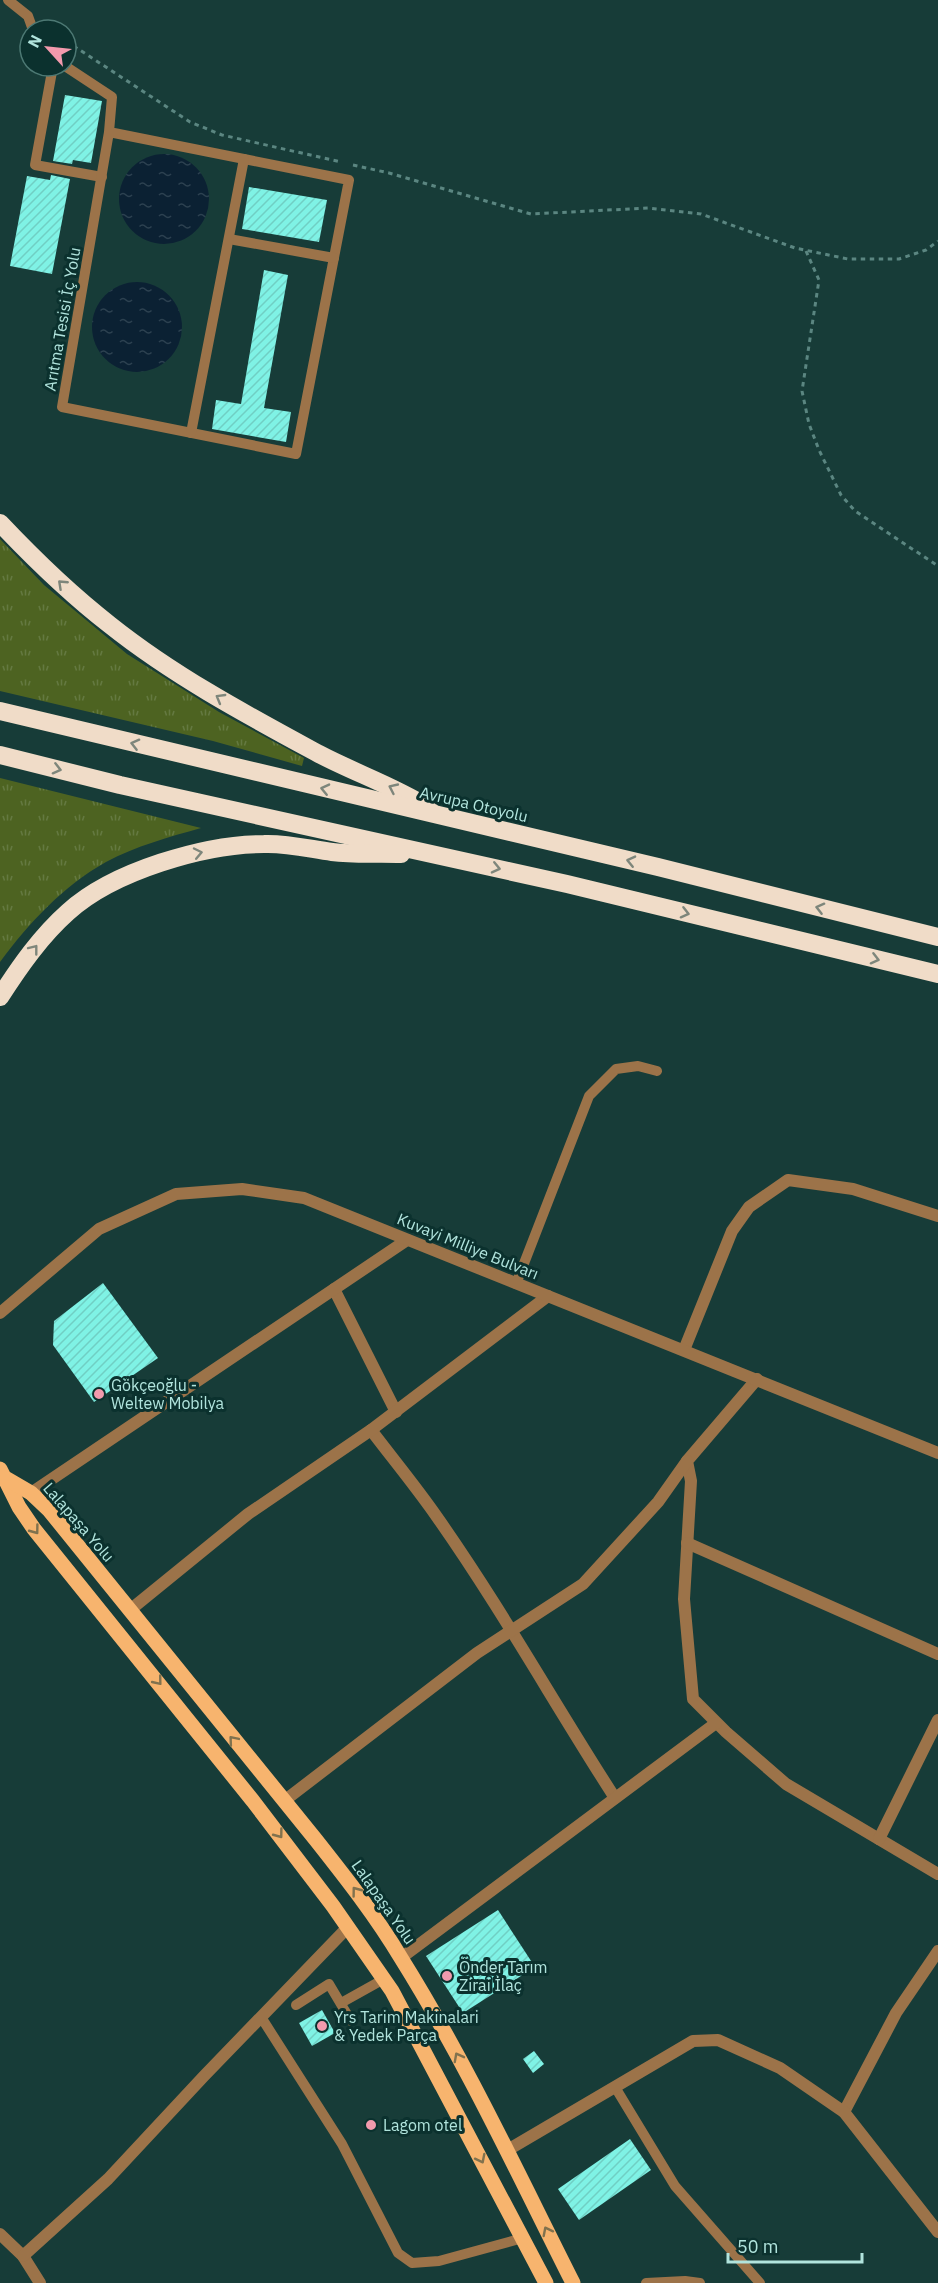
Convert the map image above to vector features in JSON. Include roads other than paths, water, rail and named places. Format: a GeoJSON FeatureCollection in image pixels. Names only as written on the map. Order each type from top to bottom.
{"type":"FeatureCollection","features":[{"type":"Feature","properties":{"kind":"highway"},"geometry":{"type":"LineString","coordinates":[[0,523],[109,625],[156,659],[322,755],[413,797],[444,816]]}},
{"type":"Feature","properties":{"kind":"highway","name":"Avrupa Otoyolu"},"geometry":{"type":"LineString","coordinates":[[0,711],[444,816],[938,937]]}},
{"type":"Feature","properties":{"kind":"highway"},"geometry":{"type":"LineString","coordinates":[[0,755],[120,785],[439,855],[938,974]]}},
{"type":"Feature","properties":{"kind":"highway"},"geometry":{"type":"LineString","coordinates":[[0,997],[44,936],[70,910],[104,888],[159,862],[234,846],[265,844],[365,854],[439,855]]}},
{"type":"Feature","properties":{"kind":"main road","name":"Lalapaşa Yolu"},"geometry":{"type":"LineString","coordinates":[[2,1472],[31,1493],[49,1510],[359,1895],[401,1958],[453,2048],[573,2283]]}},
{"type":"Feature","properties":{"kind":"main road","name":"Lalapaşa Yolu"},"geometry":{"type":"LineString","coordinates":[[2,1472],[19,1507],[34,1530],[203,1736],[348,1927],[384,1979],[546,2283]]}},
{"type":"Feature","properties":{"kind":"street"},"geometry":{"type":"LineString","coordinates":[[684,1350],[732,1231],[749,1207],[788,1180],[853,1189],[938,1216]]}},
{"type":"Feature","properties":{"kind":"street","name":"Kuvayi Milliye Bulvarı"},"geometry":{"type":"LineString","coordinates":[[0,1313],[99,1229],[176,1194],[242,1189],[304,1198],[938,1453]]}},
{"type":"Feature","properties":{"kind":"street"},"geometry":{"type":"LineString","coordinates":[[31,1493],[407,1240]]}},
{"type":"Feature","properties":{"kind":"street"},"geometry":{"type":"LineString","coordinates":[[334,1289],[396,1412]]}},
{"type":"Feature","properties":{"kind":"street"},"geometry":{"type":"LineString","coordinates":[[130,1610],[248,1514],[371,1431],[548,1296]]}},
{"type":"Feature","properties":{"kind":"street"},"geometry":{"type":"LineString","coordinates":[[284,1801],[477,1653],[583,1584],[658,1502],[687,1461],[757,1379]]}},
{"type":"Feature","properties":{"kind":"street"},"geometry":{"type":"LineString","coordinates":[[371,1431],[437,1516],[615,1798]]}},
{"type":"Feature","properties":{"kind":"street"},"geometry":{"type":"LineString","coordinates":[[687,1461],[691,1481],[684,1599],[693,1700],[786,1784],[938,1874]]}},
{"type":"Feature","properties":{"kind":"street"},"geometry":{"type":"LineString","coordinates":[[687,1543],[938,1654]]}},
{"type":"Feature","properties":{"kind":"street"},"geometry":{"type":"LineString","coordinates":[[879,1839],[938,1720]]}},
{"type":"Feature","properties":{"kind":"street"},"geometry":{"type":"LineString","coordinates":[[401,1958],[716,1723]]}},
{"type":"Feature","properties":{"kind":"street"},"geometry":{"type":"LineString","coordinates":[[23,2256],[108,2179],[348,1927]]}},
{"type":"Feature","properties":{"kind":"street"},"geometry":{"type":"LineString","coordinates":[[844,2112],[896,2013],[938,1951]]}},
{"type":"Feature","properties":{"kind":"street"},"geometry":{"type":"LineString","coordinates":[[506,2151],[693,2041],[718,2040],[780,2068],[844,2112],[938,2232]]}},
{"type":"Feature","properties":{"kind":"street"},"geometry":{"type":"LineString","coordinates":[[0,2234],[23,2256],[40,2283]]}},
{"type":"Feature","properties":{"kind":"lane"},"geometry":{"type":"LineString","coordinates":[[8,0],[29,18]]}},
{"type":"Feature","properties":{"kind":"lane","name":"Arıtma Tesisi İç Yolu"},"geometry":{"type":"LineString","coordinates":[[78,75],[112,97],[110,132],[62,407],[296,454],[349,180],[110,132]]}},
{"type":"Feature","properties":{"kind":"lane"},"geometry":{"type":"LineString","coordinates":[[51,78],[34,165],[102,177]]}},
{"type":"Feature","properties":{"kind":"lane"},"geometry":{"type":"LineString","coordinates":[[190,433],[244,159]]}},
{"type":"Feature","properties":{"kind":"lane"},"geometry":{"type":"LineString","coordinates":[[229,239],[334,258]]}},
{"type":"Feature","properties":{"kind":"lane"},"geometry":{"type":"LineString","coordinates":[[516,1284],[589,1096],[616,1069],[638,1065],[657,1071]]}},
{"type":"Feature","properties":{"kind":"lane"},"geometry":{"type":"LineString","coordinates":[[341,2003],[384,1979]]}},
{"type":"Feature","properties":{"kind":"lane"},"geometry":{"type":"LineString","coordinates":[[296,2005],[329,1984],[351,2021]]}},
{"type":"Feature","properties":{"kind":"lane"},"geometry":{"type":"LineString","coordinates":[[261,2017],[342,2144],[398,2253],[412,2263],[439,2260],[523,2238]]}},
{"type":"Feature","properties":{"kind":"lane"},"geometry":{"type":"LineString","coordinates":[[615,2087],[675,2186],[760,2283]]}},
{"type":"Feature","properties":{"kind":"lane"},"geometry":{"type":"LineString","coordinates":[[646,2283],[685,2281],[700,2283]]}},
{"type":"Feature","properties":{"kind":"water"},"geometry":{"type":"Polygon","coordinates":[[[164,154],[181,158],[196,167],[205,182],[209,199],[205,216],[196,231],[181,240],[164,244],[147,240],[132,231],[123,216],[119,199],[123,182],[132,167],[147,158],[164,154]]]}},
{"type":"Feature","properties":{"kind":"water"},"geometry":{"type":"Polygon","coordinates":[[[137,282],[154,286],[169,295],[178,310],[182,327],[178,344],[169,359],[154,368],[137,372],[120,368],[105,359],[96,344],[92,327],[96,310],[105,295],[120,286],[137,282]]]}},
{"type":"Feature","properties":{"kind":"place","name":"Gökçeoğlu - Weltew Mobilya"},"geometry":{"type":"Point","coordinates":[99,1394]}},
{"type":"Feature","properties":{"kind":"place","name":"Önder Tarım Zirai İlaç"},"geometry":{"type":"Point","coordinates":[447,1976]}},
{"type":"Feature","properties":{"kind":"place","name":"Yrs Tarim Makinalari & Yedek Parça"},"geometry":{"type":"Point","coordinates":[322,2026]}},
{"type":"Feature","properties":{"kind":"place","name":"Lagom otel"},"geometry":{"type":"Point","coordinates":[371,2125]}}]}
